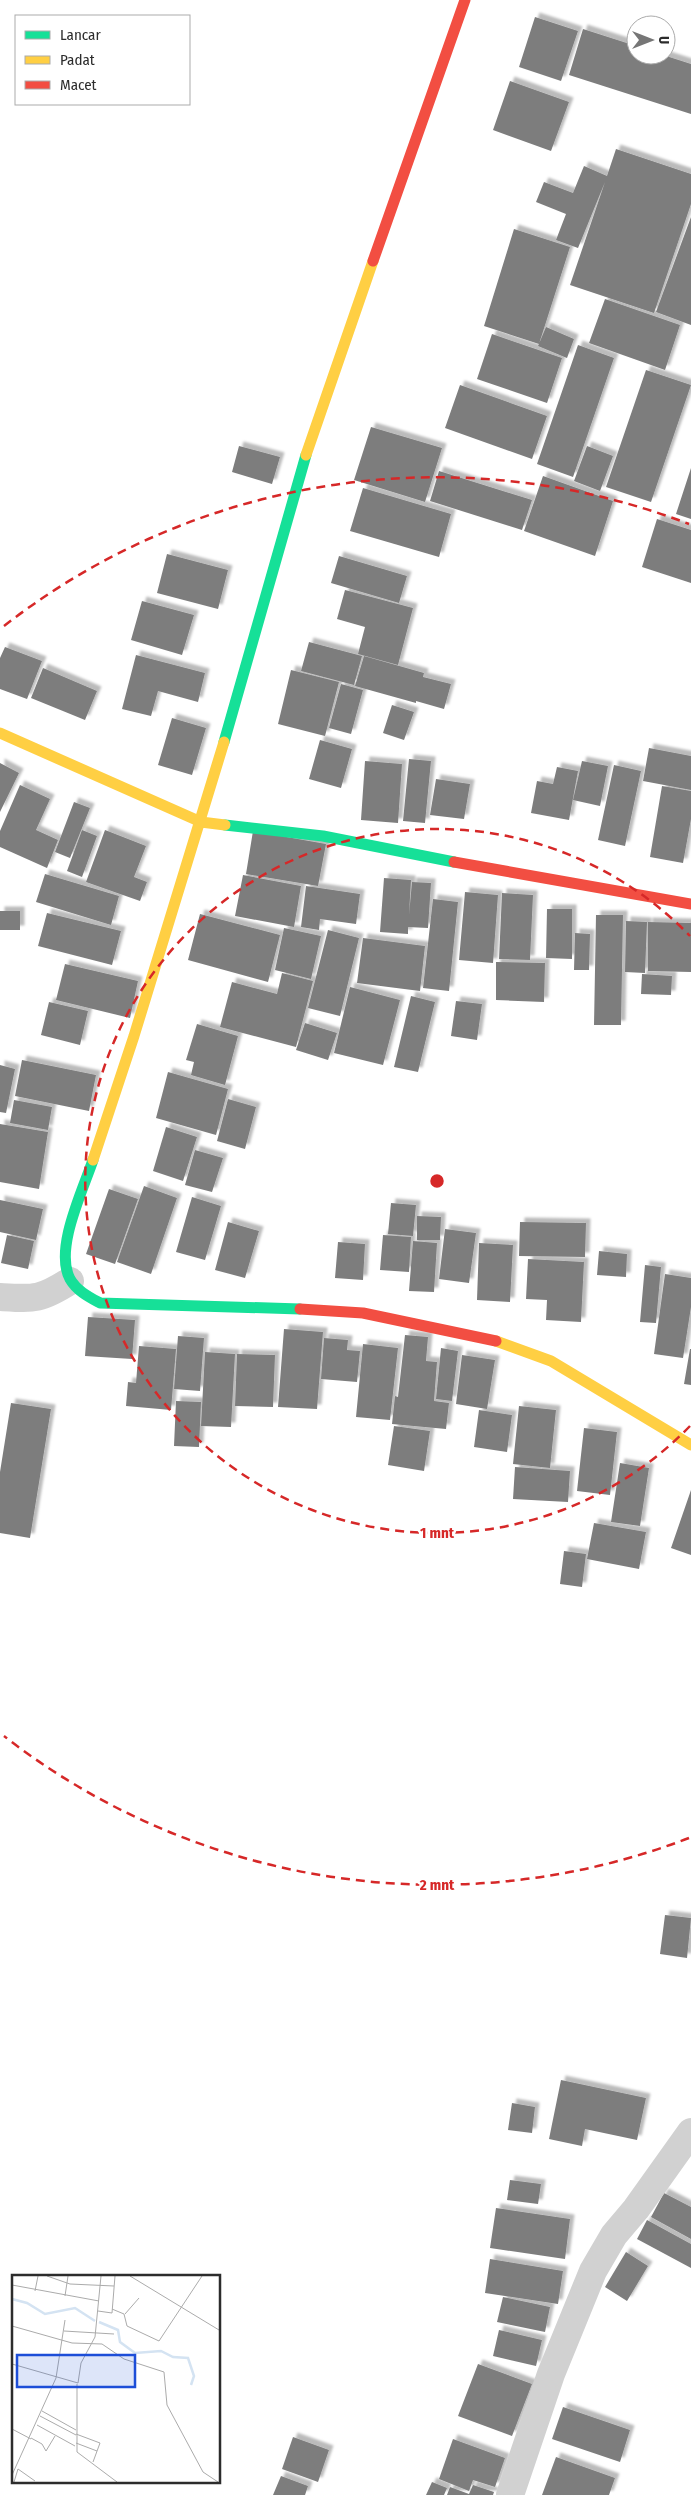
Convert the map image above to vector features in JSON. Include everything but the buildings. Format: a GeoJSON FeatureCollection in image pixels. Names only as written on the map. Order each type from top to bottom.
{"type":"FeatureCollection","features":[{"type":"Feature","properties":{"kind":"street"},"geometry":{"type":"LineString","coordinates":[[465,0],[308,446],[201,822],[134,1036],[66,1240],[64,1261],[70,1281],[81,1293],[100,1303],[337,1310],[363,1313],[490,1339],[550,1361],[691,1445]]}},
{"type":"Feature","properties":{"kind":"street"},"geometry":{"type":"LineString","coordinates":[[0,733],[201,822],[323,836],[527,876],[691,904]]}},
{"type":"Feature","properties":{"kind":"street"},"geometry":{"type":"LineString","coordinates":[[0,1297],[30,1299],[48,1295],[70,1281]]}},
{"type":"Feature","properties":{"kind":"street"},"geometry":{"type":"LineString","coordinates":[[510,2495],[550,2374],[593,2271],[614,2235],[636,2209],[691,2132]]}},
{"type":"Feature","properties":{"kind":"traffic: fast"},"geometry":{"type":"LineString","coordinates":[[224,742],[306,455]]}},
{"type":"Feature","properties":{"kind":"traffic: fast"},"geometry":{"type":"LineString","coordinates":[[225,825],[323,836],[454,862]]}},
{"type":"Feature","properties":{"kind":"traffic: fast"},"geometry":{"type":"LineString","coordinates":[[93,1160],[77,1203],[65,1252],[66,1267],[70,1279],[84,1293],[100,1303],[300,1309]]}},
{"type":"Feature","properties":{"kind":"traffic: slow"},"geometry":{"type":"LineString","coordinates":[[306,455],[373,261]]}},
{"type":"Feature","properties":{"kind":"traffic: slow"},"geometry":{"type":"LineString","coordinates":[[0,733],[201,822],[225,825]]}},
{"type":"Feature","properties":{"kind":"traffic: slow"},"geometry":{"type":"LineString","coordinates":[[93,1160],[134,1036],[224,742]]}},
{"type":"Feature","properties":{"kind":"traffic: slow"},"geometry":{"type":"LineString","coordinates":[[496,1341],[551,1361],[691,1445]]}},
{"type":"Feature","properties":{"kind":"traffic: jam"},"geometry":{"type":"LineString","coordinates":[[373,261],[465,0]]}},
{"type":"Feature","properties":{"kind":"traffic: jam"},"geometry":{"type":"LineString","coordinates":[[454,862],[691,904]]}},
{"type":"Feature","properties":{"kind":"traffic: jam"},"geometry":{"type":"LineString","coordinates":[[300,1309],[363,1313],[496,1341]]}}]}
